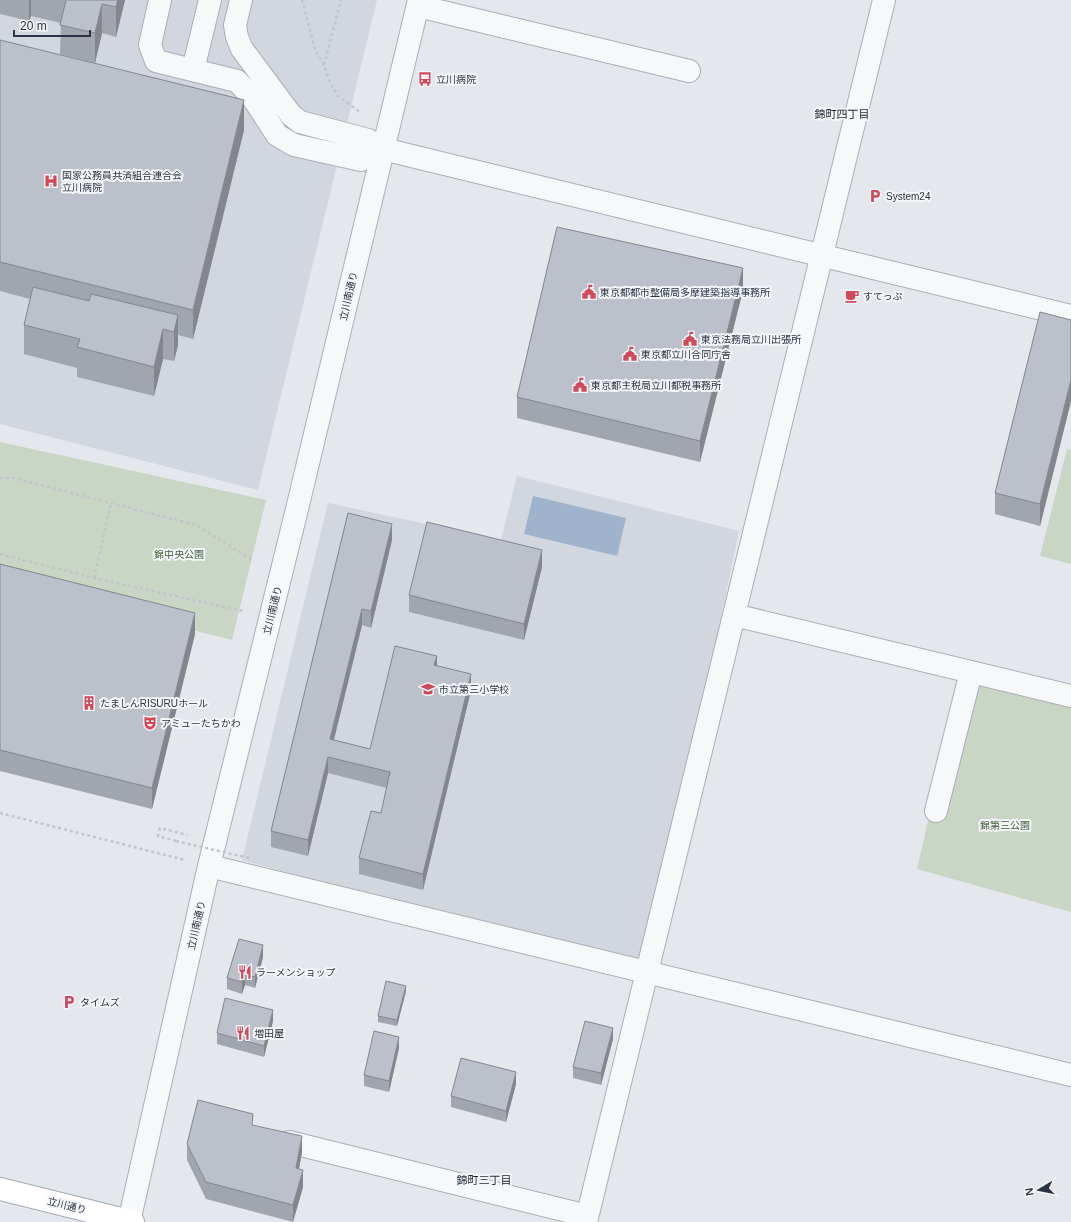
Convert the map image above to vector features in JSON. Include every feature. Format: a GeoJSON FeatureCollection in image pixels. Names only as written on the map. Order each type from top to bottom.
{"type":"FeatureCollection","features":[{"type":"Feature","properties":{"kind":"main road","name":"立川通り"},"geometry":{"type":"LineString","coordinates":[[1,1193],[131,1222]]}},
{"type":"Feature","properties":{"kind":"street"},"geometry":{"type":"LineString","coordinates":[[160,0],[150,45],[156,61],[237,81],[253,98],[277,135],[294,145],[360,160],[383,149]]}},
{"type":"Feature","properties":{"kind":"street"},"geometry":{"type":"LineString","coordinates":[[193,70],[210,0]]}},
{"type":"Feature","properties":{"kind":"street"},"geometry":{"type":"LineString","coordinates":[[241,0],[235,25],[237,37],[242,49],[291,115],[300,122],[368,140],[383,149],[1071,316]]}},
{"type":"Feature","properties":{"kind":"street"},"geometry":{"type":"LineString","coordinates":[[290,1142],[587,1219],[884,0]]}},
{"type":"Feature","properties":{"kind":"street"},"geometry":{"type":"LineString","coordinates":[[419,3],[689,71]]}},
{"type":"Feature","properties":{"kind":"street","name":"立川南通り"},"geometry":{"type":"LineString","coordinates":[[131,1222],[209,866],[419,3]]}},
{"type":"Feature","properties":{"kind":"street"},"geometry":{"type":"LineString","coordinates":[[734,615],[1071,696]]}},
{"type":"Feature","properties":{"kind":"street"},"geometry":{"type":"LineString","coordinates":[[936,811],[971,672]]}},
{"type":"Feature","properties":{"kind":"street"},"geometry":{"type":"LineString","coordinates":[[209,866],[1071,1075]]}},
{"type":"Feature","properties":{"kind":"path"},"geometry":{"type":"LineString","coordinates":[[302,0],[315,48],[324,65],[330,82],[338,96],[362,113]]}},
{"type":"Feature","properties":{"kind":"path"},"geometry":{"type":"LineString","coordinates":[[324,65],[341,0]]}},
{"type":"Feature","properties":{"kind":"path"},"geometry":{"type":"LineString","coordinates":[[0,478],[13,478],[196,525],[254,561]]}},
{"type":"Feature","properties":{"kind":"path"},"geometry":{"type":"LineString","coordinates":[[94,578],[111,503]]}},
{"type":"Feature","properties":{"kind":"path"},"geometry":{"type":"LineString","coordinates":[[0,554],[94,578],[243,611]]}},
{"type":"Feature","properties":{"kind":"path"},"geometry":{"type":"LineString","coordinates":[[0,813],[185,860]]}},
{"type":"Feature","properties":{"kind":"path"},"geometry":{"type":"LineString","coordinates":[[187,835],[160,828],[158,836],[249,858]]}},
{"type":"Feature","properties":{"kind":"shaded area"},"geometry":{"type":"Polygon","coordinates":[[[0,0],[377,0],[258,490],[0,424],[0,0]]]}},
{"type":"Feature","properties":{"kind":"shaded area"},"geometry":{"type":"Polygon","coordinates":[[[517,476],[739,531],[647,973],[242,860],[328,503],[501,540],[517,476]]]}},
{"type":"Feature","properties":{"kind":"green space","name":"錦中央公園"},"geometry":{"type":"Polygon","coordinates":[[[0,442],[266,500],[232,640],[0,582],[0,442]]]}},
{"type":"Feature","properties":{"kind":"green space"},"geometry":{"type":"Polygon","coordinates":[[[1067,449],[1071,450],[1071,564],[1040,556],[1067,449]]]}},
{"type":"Feature","properties":{"kind":"green space","name":"錦第三公園"},"geometry":{"type":"Polygon","coordinates":[[[974,681],[1071,705],[1071,912],[917,869],[929,817],[974,681]]]}},
{"type":"Feature","properties":{"kind":"water"},"geometry":{"type":"Polygon","coordinates":[[[533,496],[626,518],[617,556],[524,534],[533,496]]]}},
{"type":"Feature","properties":{"kind":"building"},"geometry":{"type":"Polygon","coordinates":[[[66,0],[118,0],[116,7],[102,4],[95,33],[60,25],[66,0]]]}},
{"type":"Feature","properties":{"kind":"building"},"geometry":{"type":"Polygon","coordinates":[[[0,40],[244,100],[193,310],[0,262],[0,40]]]}},
{"type":"Feature","properties":{"kind":"building","name":"東京都立川合同庁舎"},"geometry":{"type":"Polygon","coordinates":[[[557,227],[743,268],[700,441],[517,397],[557,227]]]}},
{"type":"Feature","properties":{"kind":"building"},"geometry":{"type":"Polygon","coordinates":[[[33,287],[89,301],[91,294],[178,315],[174,332],[163,329],[154,367],[77,347],[80,339],[24,325],[33,287]]]}},
{"type":"Feature","properties":{"kind":"building"},"geometry":{"type":"Polygon","coordinates":[[[1040,312],[1071,320],[1071,380],[1040,504],[995,493],[1040,312]]]}},
{"type":"Feature","properties":{"kind":"building"},"geometry":{"type":"Polygon","coordinates":[[[348,513],[392,524],[371,611],[362,609],[330,739],[370,749],[395,646],[437,656],[434,665],[471,674],[423,874],[359,858],[371,811],[381,813],[390,772],[328,757],[308,840],[271,831],[348,513]]]}},
{"type":"Feature","properties":{"kind":"building"},"geometry":{"type":"Polygon","coordinates":[[[427,522],[542,550],[524,624],[409,595],[427,522]]]}},
{"type":"Feature","properties":{"kind":"building","name":"たましんRISURUホール"},"geometry":{"type":"Polygon","coordinates":[[[0,564],[195,613],[152,788],[0,750],[0,564]]]}},
{"type":"Feature","properties":{"kind":"building"},"geometry":{"type":"Polygon","coordinates":[[[239,939],[263,945],[255,977],[245,974],[242,982],[227,978],[239,939]]]}},
{"type":"Feature","properties":{"kind":"building"},"geometry":{"type":"Polygon","coordinates":[[[386,981],[406,986],[397,1020],[378,1016],[386,981]]]}},
{"type":"Feature","properties":{"kind":"building"},"geometry":{"type":"Polygon","coordinates":[[[225,998],[273,1010],[264,1046],[217,1033],[225,998]]]}},
{"type":"Feature","properties":{"kind":"building"},"geometry":{"type":"Polygon","coordinates":[[[585,1021],[613,1028],[601,1073],[573,1067],[585,1021]]]}},
{"type":"Feature","properties":{"kind":"building"},"geometry":{"type":"Polygon","coordinates":[[[374,1031],[399,1037],[389,1081],[364,1075],[374,1031]]]}},
{"type":"Feature","properties":{"kind":"building"},"geometry":{"type":"Polygon","coordinates":[[[461,1058],[516,1072],[506,1111],[451,1096],[461,1058]]]}},
{"type":"Feature","properties":{"kind":"building"},"geometry":{"type":"Polygon","coordinates":[[[198,1100],[253,1114],[252,1125],[302,1136],[296,1168],[303,1170],[293,1205],[206,1182],[187,1144],[198,1100]]]}},
{"type":"Feature","properties":{"kind":"place","name":"立川病院"},"geometry":{"type":"Point","coordinates":[425,79]}},
{"type":"Feature","properties":{"kind":"place","name":"国家公務員共済組合連合会 立川病院"},"geometry":{"type":"Point","coordinates":[51,181]}},
{"type":"Feature","properties":{"kind":"place","name":"System24"},"geometry":{"type":"Point","coordinates":[875,196]}},
{"type":"Feature","properties":{"kind":"place","name":"東京都都市整備局多摩建築指導事務所"},"geometry":{"type":"Point","coordinates":[589,292]}},
{"type":"Feature","properties":{"kind":"place","name":"すてっぷ"},"geometry":{"type":"Point","coordinates":[852,296]}},
{"type":"Feature","properties":{"kind":"place","name":"東京法務局立川出張所"},"geometry":{"type":"Point","coordinates":[690,339]}},
{"type":"Feature","properties":{"kind":"place","name":"東京都立川合同庁舎"},"geometry":{"type":"Point","coordinates":[630,354]}},
{"type":"Feature","properties":{"kind":"place","name":"東京都主税局立川都税事務所"},"geometry":{"type":"Point","coordinates":[580,385]}},
{"type":"Feature","properties":{"kind":"place","name":"市立第三小学校"},"geometry":{"type":"Point","coordinates":[428,689]}},
{"type":"Feature","properties":{"kind":"place","name":"たましんRISURUホール"},"geometry":{"type":"Point","coordinates":[89,703]}},
{"type":"Feature","properties":{"kind":"place","name":"アミューたちかわ"},"geometry":{"type":"Point","coordinates":[150,723]}},
{"type":"Feature","properties":{"kind":"place","name":"ラーメンショップ"},"geometry":{"type":"Point","coordinates":[245,972]}},
{"type":"Feature","properties":{"kind":"place","name":"タイムズ"},"geometry":{"type":"Point","coordinates":[69,1002]}},
{"type":"Feature","properties":{"kind":"place","name":"増田屋"},"geometry":{"type":"Point","coordinates":[243,1033]}},
{"type":"Feature","properties":{"kind":"district","name":"錦町四丁目"},"geometry":{"type":"Point","coordinates":[842,114]}},
{"type":"Feature","properties":{"kind":"district","name":"錦町三丁目"},"geometry":{"type":"Point","coordinates":[484,1180]}}]}
